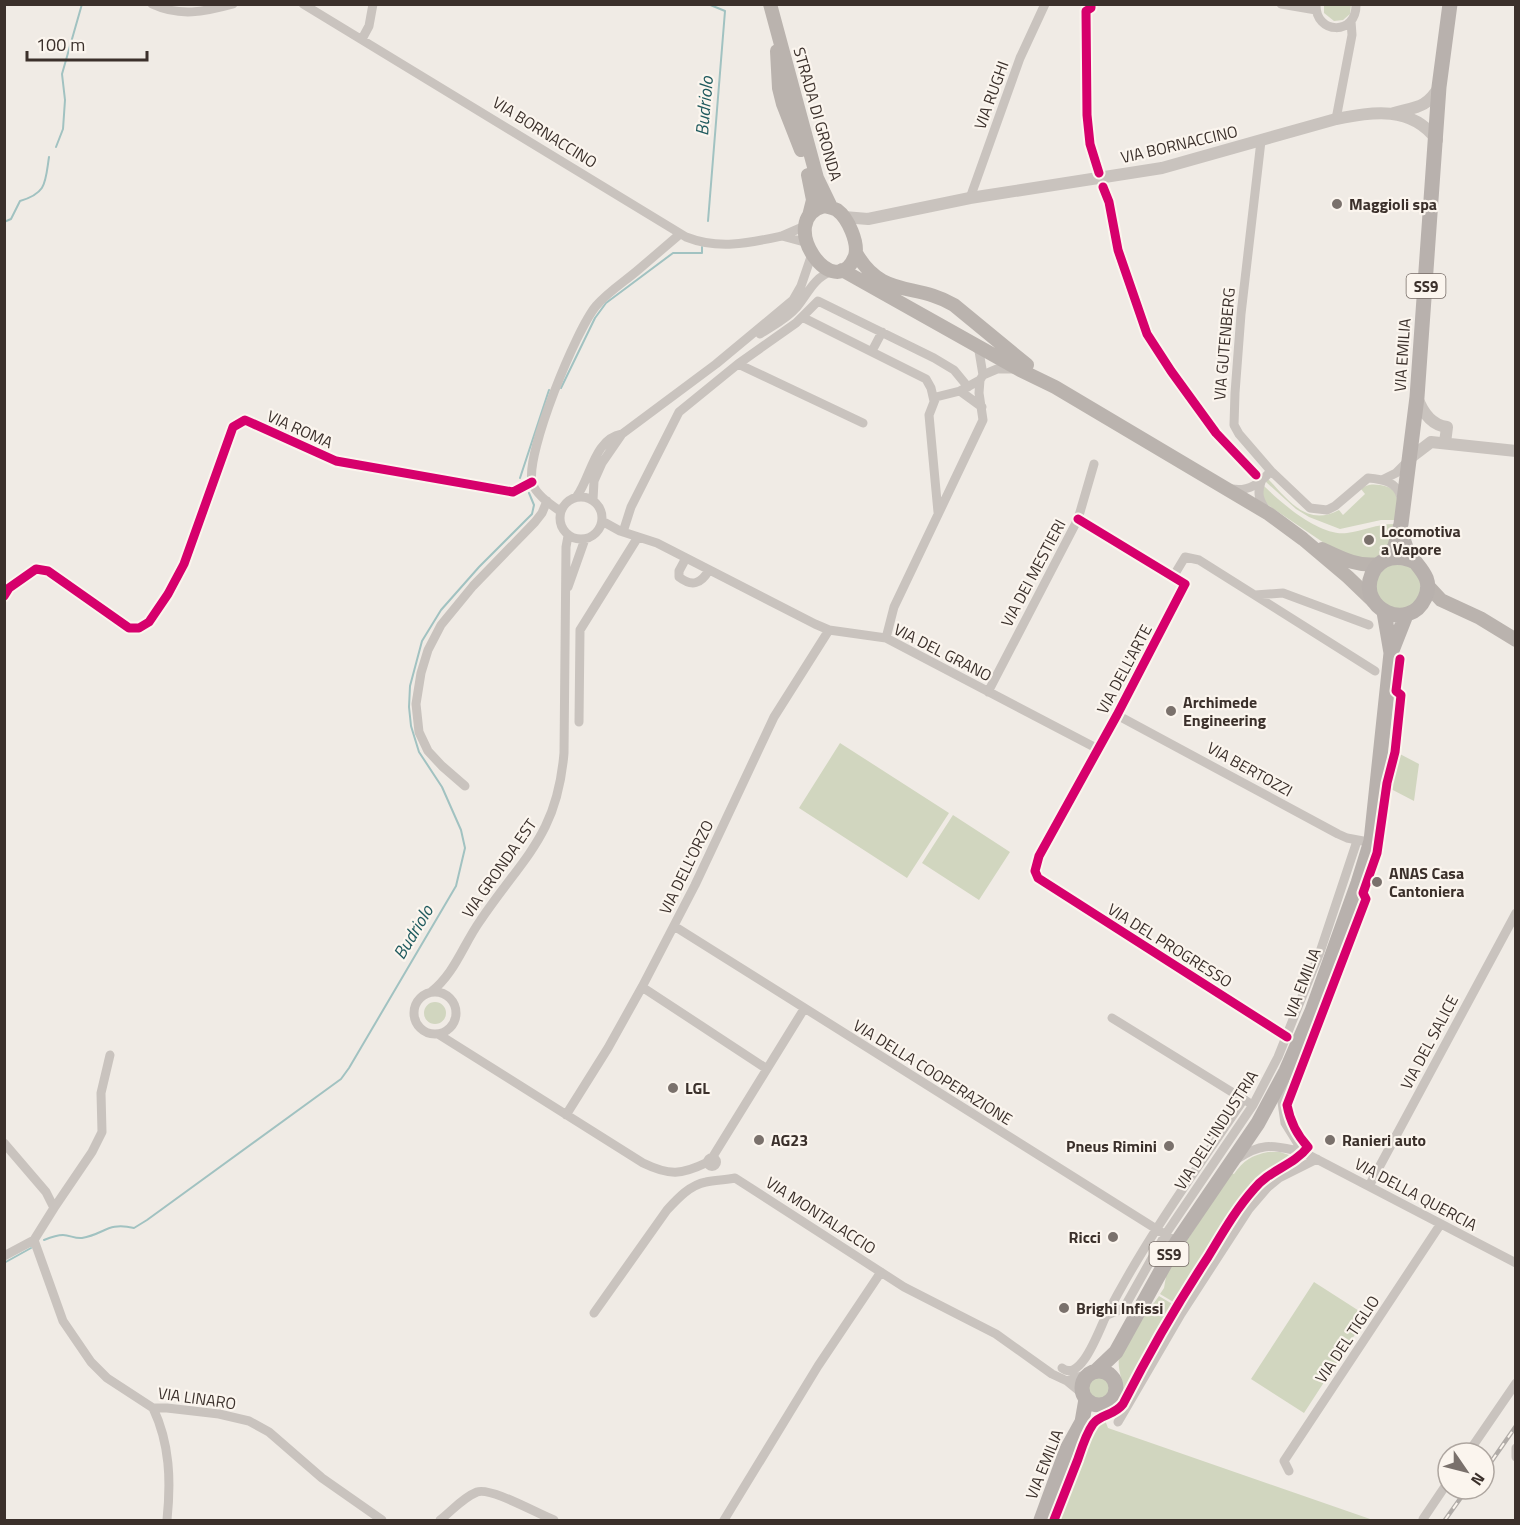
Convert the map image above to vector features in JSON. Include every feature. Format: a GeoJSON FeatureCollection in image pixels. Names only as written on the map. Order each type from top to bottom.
{"type":"FeatureCollection","features":[{"type":"Feature","properties":{"kind":"main road","name":"STRADA DI GRONDA"},"geometry":{"type":"LineString","coordinates":[[770,4],[817,178],[831,207]]}},
{"type":"Feature","properties":{"kind":"main road","name":"VIA EMILIA"},"geometry":{"type":"LineString","coordinates":[[1391,653],[1379,607],[1370,592],[1369,582],[1373,572],[1395,546],[1400,528],[1410,458],[1417,397],[1440,87],[1450,4]]}},
{"type":"Feature","properties":{"kind":"main road","name":"STRADA DI GRONDA"},"geometry":{"type":"LineString","coordinates":[[775,28],[779,88],[783,104],[800,144],[813,192],[812,206],[807,221]]}},
{"type":"Feature","properties":{"kind":"main road"},"geometry":{"type":"LineString","coordinates":[[1055,387],[984,332],[954,305],[932,296],[888,284],[864,268],[856,253],[853,236],[844,218],[831,207],[819,208],[807,221],[804,232],[817,262],[1055,387],[1269,514],[1348,577],[1379,607],[1399,616],[1413,611],[1455,607]]}},
{"type":"Feature","properties":{"kind":"main road"},"geometry":{"type":"LineString","coordinates":[[837,271],[848,266],[856,253]]}},
{"type":"Feature","properties":{"kind":"main road","name":"VIA EMILIA"},"geometry":{"type":"LineString","coordinates":[[1082,1422],[1085,1396],[1083,1382],[1116,1352],[1171,1238],[1232,1162],[1259,1109],[1286,1071],[1312,1011],[1326,954],[1358,883],[1391,653],[1413,611],[1426,597],[1428,586],[1424,572],[1406,549],[1400,528]]}},
{"type":"Feature","properties":{"kind":"main road"},"geometry":{"type":"LineString","coordinates":[[1303,539],[1351,562],[1368,566],[1397,557],[1415,562]]}},
{"type":"Feature","properties":{"kind":"main road"},"geometry":{"type":"LineString","coordinates":[[1428,586],[1441,600],[1480,618],[1515,640]]}},
{"type":"Feature","properties":{"kind":"main road","name":"VIA EMILIA"},"geometry":{"type":"LineString","coordinates":[[1041,1521],[1067,1449],[1082,1422],[1112,1399],[1115,1394],[1116,1352]]}},
{"type":"Feature","properties":{"kind":"main road"},"geometry":{"type":"LineString","coordinates":[[1093,1372],[1107,1373],[1115,1382]]}},
{"type":"Feature","properties":{"kind":"main road"},"geometry":{"type":"LineString","coordinates":[[1085,1396],[1091,1403],[1102,1405]]}},
{"type":"Feature","properties":{"kind":"street"},"geometry":{"type":"LineString","coordinates":[[152,4],[182,14],[207,11],[233,4]]}},
{"type":"Feature","properties":{"kind":"street","name":"VIA BORNACCINO"},"geometry":{"type":"LineString","coordinates":[[303,4],[680,234],[700,242],[724,245],[749,243],[782,236],[807,221]]}},
{"type":"Feature","properties":{"kind":"street"},"geometry":{"type":"LineString","coordinates":[[363,39],[369,26],[373,4]]}},
{"type":"Feature","properties":{"kind":"street","name":"VIA RUGHI"},"geometry":{"type":"LineString","coordinates":[[970,198],[1016,69],[1045,4]]}},
{"type":"Feature","properties":{"kind":"street"},"geometry":{"type":"LineString","coordinates":[[1281,4],[1316,7],[1318,17],[1330,27],[1342,27],[1351,21],[1355,15],[1356,4]]}},
{"type":"Feature","properties":{"kind":"street"},"geometry":{"type":"LineString","coordinates":[[1336,119],[1352,35],[1351,21]]}},
{"type":"Feature","properties":{"kind":"street","name":"VIA BORNACCINO"},"geometry":{"type":"LineString","coordinates":[[1390,114],[1424,105],[1440,87]]}},
{"type":"Feature","properties":{"kind":"street","name":"VIA BORNACCINO"},"geometry":{"type":"LineString","coordinates":[[844,218],[868,219],[970,198],[1162,168],[1336,119],[1360,115],[1390,114],[1413,118],[1429,129],[1437,140]]}},
{"type":"Feature","properties":{"kind":"street","name":"VIA GUTENBERG"},"geometry":{"type":"LineString","coordinates":[[1261,141],[1241,314],[1233,417],[1239,434],[1271,471],[1310,508],[1318,511],[1335,506],[1368,478],[1382,480],[1396,473],[1410,458]]}},
{"type":"Feature","properties":{"kind":"street"},"geometry":{"type":"LineString","coordinates":[[853,236],[862,222],[868,219]]}},
{"type":"Feature","properties":{"kind":"street"},"geometry":{"type":"LineString","coordinates":[[622,434],[608,440],[594,459],[582,489],[577,496],[566,501],[560,511],[535,489],[532,482],[532,470],[536,443],[561,375],[595,307],[608,293],[680,234]]}},
{"type":"Feature","properties":{"kind":"street","name":"VIA BORNACCINO"},"geometry":{"type":"LineString","coordinates":[[782,236],[810,248]]}},
{"type":"Feature","properties":{"kind":"street"},"geometry":{"type":"LineString","coordinates":[[593,500],[594,481],[602,463],[622,434],[716,364],[793,300],[804,279],[810,248]]}},
{"type":"Feature","properties":{"kind":"street"},"geometry":{"type":"LineString","coordinates":[[716,364],[786,318],[811,285],[819,278],[837,271]]}},
{"type":"Feature","properties":{"kind":"street"},"geometry":{"type":"LineString","coordinates":[[622,531],[631,507],[679,412],[738,364],[796,323],[818,301],[954,370],[964,389],[982,407]]}},
{"type":"Feature","properties":{"kind":"street"},"geometry":{"type":"LineString","coordinates":[[801,317],[926,379],[934,401]]}},
{"type":"Feature","properties":{"kind":"street"},"geometry":{"type":"LineString","coordinates":[[872,351],[882,332]]}},
{"type":"Feature","properties":{"kind":"street"},"geometry":{"type":"LineString","coordinates":[[886,638],[894,607],[983,420],[979,393],[982,377],[979,351],[972,342]]}},
{"type":"Feature","properties":{"kind":"street"},"geometry":{"type":"LineString","coordinates":[[738,364],[863,423]]}},
{"type":"Feature","properties":{"kind":"street"},"geometry":{"type":"LineString","coordinates":[[938,512],[929,416],[936,397],[964,389],[997,369],[1020,370]]}},
{"type":"Feature","properties":{"kind":"street"},"geometry":{"type":"LineString","coordinates":[[1417,397],[1421,407],[1432,421],[1447,427],[1445,443]]}},
{"type":"Feature","properties":{"kind":"street","name":"VIA ROMA"},"geometry":{"type":"LineString","coordinates":[[4,596],[9,588],[36,568],[48,571],[129,628],[139,628],[149,622],[168,594],[184,564],[233,427],[240,421],[245,420],[336,461],[513,492],[532,482]]}},
{"type":"Feature","properties":{"kind":"street"},"geometry":{"type":"LineString","coordinates":[[1410,458],[1431,442],[1515,451]]}},
{"type":"Feature","properties":{"kind":"street","name":"VIA DEI MESTIERI"},"geometry":{"type":"LineString","coordinates":[[988,692],[1078,519],[1094,464]]}},
{"type":"Feature","properties":{"kind":"street"},"geometry":{"type":"LineString","coordinates":[[1225,487],[1238,490],[1247,489],[1261,482],[1271,471]]}},
{"type":"Feature","properties":{"kind":"street"},"geometry":{"type":"LineString","coordinates":[[1382,480],[1399,490],[1403,504]]}},
{"type":"Feature","properties":{"kind":"street"},"geometry":{"type":"LineString","coordinates":[[1261,482],[1258,491],[1259,498],[1269,514]]}},
{"type":"Feature","properties":{"kind":"street"},"geometry":{"type":"LineString","coordinates":[[568,536],[585,539],[600,526],[601,509],[593,500],[577,496]]}},
{"type":"Feature","properties":{"kind":"street"},"geometry":{"type":"LineString","coordinates":[[465,786],[428,751],[419,732],[417,704],[421,673],[428,650],[441,625],[473,586],[535,522],[547,501]]}},
{"type":"Feature","properties":{"kind":"street","name":"VIA GRONDA EST"},"geometry":{"type":"LineString","coordinates":[[560,511],[560,525],[568,536],[564,753],[557,800],[538,843],[480,920],[450,974],[431,992],[419,999],[413,1012],[414,1019],[423,1031],[438,1034],[643,1163],[661,1172],[680,1173],[712,1161]]}},
{"type":"Feature","properties":{"kind":"street"},"geometry":{"type":"LineString","coordinates":[[1078,519],[1173,577],[1185,557],[1199,560],[1375,671]]}},
{"type":"Feature","properties":{"kind":"street","name":"VIA DEL GRANO"},"geometry":{"type":"LineString","coordinates":[[600,526],[657,543],[797,617],[829,630],[886,638],[1098,748]]}},
{"type":"Feature","properties":{"kind":"street"},"geometry":{"type":"LineString","coordinates":[[579,722],[580,630],[638,537]]}},
{"type":"Feature","properties":{"kind":"street","name":"VIA GRONDA EST"},"geometry":{"type":"LineString","coordinates":[[566,595],[585,539]]}},
{"type":"Feature","properties":{"kind":"street"},"geometry":{"type":"LineString","coordinates":[[686,558],[679,571],[679,577],[685,582],[699,583],[710,570]]}},
{"type":"Feature","properties":{"kind":"street","name":"VIA DELL'ARTE"},"geometry":{"type":"LineString","coordinates":[[1038,879],[1035,871],[1039,856],[1117,715],[1185,584],[1173,577]]}},
{"type":"Feature","properties":{"kind":"street"},"geometry":{"type":"LineString","coordinates":[[1255,595],[1283,593],[1369,625]]}},
{"type":"Feature","properties":{"kind":"street","name":"VIA DELL'ORZO"},"geometry":{"type":"LineString","coordinates":[[566,1115],[608,1048],[674,926],[774,717],[829,630]]}},
{"type":"Feature","properties":{"kind":"street","name":"VIA BERTOZZI"},"geometry":{"type":"LineString","coordinates":[[1117,715],[1338,834],[1364,841]]}},
{"type":"Feature","properties":{"kind":"street","name":"VIA DEL PROGRESSO"},"geometry":{"type":"LineString","coordinates":[[1038,879],[1287,1037]]}},
{"type":"Feature","properties":{"kind":"street","name":"VIA DEL SALICE"},"geometry":{"type":"LineString","coordinates":[[1369,1186],[1515,912]]}},
{"type":"Feature","properties":{"kind":"street","name":"VIA DELLA COOPERAZIONE"},"geometry":{"type":"LineString","coordinates":[[674,926],[1171,1238]]}},
{"type":"Feature","properties":{"kind":"street","name":"VIA DELL'INDUSTRIA"},"geometry":{"type":"LineString","coordinates":[[1107,1315],[1124,1308],[1142,1275],[1171,1238],[1188,1202],[1215,1161],[1259,1109],[1287,1037],[1326,954]]}},
{"type":"Feature","properties":{"kind":"street","name":"VIA GRONDA EST"},"geometry":{"type":"LineString","coordinates":[[450,974],[447,995],[452,999],[457,1012],[453,1025],[460,1049]]}},
{"type":"Feature","properties":{"kind":"street"},"geometry":{"type":"LineString","coordinates":[[642,987],[767,1069]]}},
{"type":"Feature","properties":{"kind":"street"},"geometry":{"type":"LineString","coordinates":[[431,992],[437,991],[447,995]]}},
{"type":"Feature","properties":{"kind":"street"},"geometry":{"type":"LineString","coordinates":[[735,1178],[712,1161],[804,1009]]}},
{"type":"Feature","properties":{"kind":"street"},"geometry":{"type":"LineString","coordinates":[[1112,1018],[1259,1109]]}},
{"type":"Feature","properties":{"kind":"street"},"geometry":{"type":"LineString","coordinates":[[438,1034],[453,1025]]}},
{"type":"Feature","properties":{"kind":"street"},"geometry":{"type":"LineString","coordinates":[[4,1256],[34,1240],[80,1172],[102,1132],[101,1093],[110,1055]]}},
{"type":"Feature","properties":{"kind":"street"},"geometry":{"type":"LineString","coordinates":[[1286,1071],[1282,1102],[1285,1123],[1303,1152]]}},
{"type":"Feature","properties":{"kind":"street","name":"VIA DELL'INDUSTRIA"},"geometry":{"type":"LineString","coordinates":[[1062,1368],[1067,1372],[1076,1370],[1081,1365],[1155,1230],[1244,1099]]}},
{"type":"Feature","properties":{"kind":"street"},"geometry":{"type":"LineString","coordinates":[[4,1143],[46,1192],[54,1208]]}},
{"type":"Feature","properties":{"kind":"street","name":"VIA DELLA QUERCIA"},"geometry":{"type":"LineString","coordinates":[[1232,1162],[1254,1148],[1271,1145],[1303,1152],[1515,1263]]}},
{"type":"Feature","properties":{"kind":"street"},"geometry":{"type":"LineString","coordinates":[[1206,1155],[1215,1161]]}},
{"type":"Feature","properties":{"kind":"street"},"geometry":{"type":"LineString","coordinates":[[1118,1422],[1181,1314],[1249,1209],[1279,1178],[1317,1159]]}},
{"type":"Feature","properties":{"kind":"street"},"geometry":{"type":"LineString","coordinates":[[594,1313],[668,1210],[680,1197],[696,1185],[706,1181],[735,1178]]}},
{"type":"Feature","properties":{"kind":"street","name":"VIA MONTALACCIO"},"geometry":{"type":"LineString","coordinates":[[735,1178],[920,1295],[996,1334],[1052,1374],[1067,1381],[1085,1396]]}},
{"type":"Feature","properties":{"kind":"street"},"geometry":{"type":"LineString","coordinates":[[1179,1196],[1188,1202]]}},
{"type":"Feature","properties":{"kind":"street","name":"VIA DEL TIGLIO"},"geometry":{"type":"LineString","coordinates":[[1289,1471],[1284,1461],[1440,1225]]}},
{"type":"Feature","properties":{"kind":"street","name":"VIA LINARO"},"geometry":{"type":"LineString","coordinates":[[34,1240],[63,1321],[80,1346],[107,1378],[153,1408],[219,1414],[249,1421],[269,1432],[322,1478],[382,1521]]}},
{"type":"Feature","properties":{"kind":"street"},"geometry":{"type":"LineString","coordinates":[[1132,1270],[1142,1275]]}},
{"type":"Feature","properties":{"kind":"street"},"geometry":{"type":"LineString","coordinates":[[724,1521],[818,1366],[882,1272]]}},
{"type":"Feature","properties":{"kind":"street"},"geometry":{"type":"LineString","coordinates":[[1067,1381],[1093,1372]]}},
{"type":"Feature","properties":{"kind":"street"},"geometry":{"type":"LineString","coordinates":[[1476,1441],[1515,1383]]}},
{"type":"Feature","properties":{"kind":"street"},"geometry":{"type":"LineString","coordinates":[[153,1408],[162,1428],[168,1453],[170,1493],[168,1521]]}},
{"type":"Feature","properties":{"kind":"street"},"geometry":{"type":"LineString","coordinates":[[1515,1448],[1515,1457]]}},
{"type":"Feature","properties":{"kind":"street"},"geometry":{"type":"LineString","coordinates":[[440,1521],[459,1503],[479,1491],[497,1494],[554,1521]]}},
{"type":"Feature","properties":{"kind":"street"},"geometry":{"type":"LineString","coordinates":[[1423,1519],[1436,1500]]}},
{"type":"Feature","properties":{"kind":"green space"},"geometry":{"type":"Polygon","coordinates":[[[1351,4],[1350,14],[1343,20],[1334,21],[1324,13],[1324,5],[1351,4]]]}},
{"type":"Feature","properties":{"kind":"green space"},"geometry":{"type":"Polygon","coordinates":[[[1268,479],[1299,509],[1317,515],[1339,510],[1343,515],[1365,494],[1361,489],[1363,487],[1380,485],[1387,487],[1392,489],[1397,497],[1395,520],[1381,520],[1340,529],[1309,517],[1296,509],[1266,482],[1268,479]]]}},
{"type":"Feature","properties":{"kind":"green space"},"geometry":{"type":"Polygon","coordinates":[[[1263,485],[1290,509],[1325,530],[1347,533],[1394,524],[1389,545],[1379,556],[1365,562],[1327,545],[1262,501],[1263,485]]]}},
{"type":"Feature","properties":{"kind":"green space"},"geometry":{"type":"Polygon","coordinates":[[[1388,564],[1410,566],[1420,577],[1421,592],[1413,605],[1399,610],[1379,602],[1374,581],[1388,564]]]}},
{"type":"Feature","properties":{"kind":"green space"},"geometry":{"type":"Polygon","coordinates":[[[840,743],[949,813],[907,878],[799,808],[840,743]]]}},
{"type":"Feature","properties":{"kind":"green space"},"geometry":{"type":"Polygon","coordinates":[[[1398,753],[1419,764],[1414,801],[1389,788],[1398,753]]]}},
{"type":"Feature","properties":{"kind":"green space"},"geometry":{"type":"Polygon","coordinates":[[[953,815],[1010,852],[979,900],[922,863],[953,815]]]}},
{"type":"Feature","properties":{"kind":"green space"},"geometry":{"type":"Polygon","coordinates":[[[435,1002],[443,1005],[446,1013],[443,1021],[435,1024],[427,1021],[424,1013],[427,1005],[435,1002]]]}},
{"type":"Feature","properties":{"kind":"green space"},"geometry":{"type":"Polygon","coordinates":[[[1268,1152],[1280,1152],[1295,1157],[1267,1175],[1243,1199],[1175,1303],[1160,1294],[1164,1288],[1167,1271],[1231,1173],[1234,1174],[1244,1162],[1268,1152]]]}},
{"type":"Feature","properties":{"kind":"green space"},"geometry":{"type":"Polygon","coordinates":[[[1298,1160],[1250,1200],[1181,1306],[1178,1305],[1250,1197],[1267,1181],[1298,1160]]]}},
{"type":"Feature","properties":{"kind":"green space"},"geometry":{"type":"Polygon","coordinates":[[[1314,1282],[1367,1316],[1304,1413],[1251,1379],[1314,1282]]]}},
{"type":"Feature","properties":{"kind":"green space"},"geometry":{"type":"Polygon","coordinates":[[[1159,1296],[1174,1305],[1120,1405],[1095,1419],[1087,1429],[1051,1520],[1049,1520],[1082,1433],[1094,1417],[1118,1403],[1122,1396],[1119,1358],[1159,1296]]]}},
{"type":"Feature","properties":{"kind":"green space"},"geometry":{"type":"Polygon","coordinates":[[[1177,1307],[1179,1308],[1123,1409],[1105,1420],[1108,1428],[1373,1520],[1056,1520],[1080,1456],[1096,1423],[1123,1408],[1177,1307]]]}},
{"type":"Feature","properties":{"kind":"green space"},"geometry":{"type":"Polygon","coordinates":[[[1100,1375],[1109,1378],[1112,1387],[1109,1396],[1100,1399],[1091,1396],[1088,1387],[1091,1378],[1100,1375]]]}},
{"type":"Feature","properties":{"kind":"waterway"},"geometry":{"type":"LineString","coordinates":[[56,147],[63,129],[65,100],[62,74],[82,4]]}},
{"type":"Feature","properties":{"kind":"waterway","name":"Budriolo"},"geometry":{"type":"LineString","coordinates":[[708,4],[725,11],[708,221]]}},
{"type":"Feature","properties":{"kind":"waterway"},"geometry":{"type":"LineString","coordinates":[[4,222],[11,219],[20,201],[29,198],[43,186],[49,157]]}},
{"type":"Feature","properties":{"kind":"waterway","name":"Budriolo"},"geometry":{"type":"LineString","coordinates":[[561,388],[595,318],[606,303],[673,253],[702,253],[702,247]]}},
{"type":"Feature","properties":{"kind":"waterway","name":"Budriolo"},"geometry":{"type":"LineString","coordinates":[[520,478],[549,390]]}},
{"type":"Feature","properties":{"kind":"waterway","name":"Budriolo"},"geometry":{"type":"LineString","coordinates":[[44,1240],[63,1235],[82,1238],[118,1226],[134,1228],[341,1079],[349,1068],[456,886],[465,848],[461,830],[442,787],[419,752],[411,726],[410,686],[422,641],[441,610],[479,567],[532,514],[534,505],[529,493]]}},
{"type":"Feature","properties":{"kind":"waterway","name":"Budriolo"},"geometry":{"type":"LineString","coordinates":[[4,1263],[31,1248]]}},
{"type":"Feature","properties":{"kind":"railway"},"geometry":{"type":"LineString","coordinates":[[1496,1455],[1516,1426]]}},
{"type":"Feature","properties":{"kind":"railway"},"geometry":{"type":"LineString","coordinates":[[1445,1520],[1458,1501]]}},
{"type":"Feature","properties":{"kind":"cycle path"},"geometry":{"type":"LineString","coordinates":[[1091,4],[1091,8],[1086,11],[1087,115],[1090,144],[1099,173]]}},
{"type":"Feature","properties":{"kind":"cycle path"},"geometry":{"type":"LineString","coordinates":[[1103,187],[1109,202],[1118,250],[1147,334],[1216,433],[1256,475]]}},
{"type":"Feature","properties":{"kind":"cycle path"},"geometry":{"type":"LineString","coordinates":[[4,596],[9,588],[36,569],[48,571],[129,628],[139,628],[149,622],[168,594],[184,564],[233,427],[245,420],[336,461],[513,492],[532,482]]}},
{"type":"Feature","properties":{"kind":"cycle path"},"geometry":{"type":"LineString","coordinates":[[1078,519],[1185,584],[1117,715],[1039,856],[1035,871],[1038,878],[1287,1037]]}},
{"type":"Feature","properties":{"kind":"cycle path"},"geometry":{"type":"LineString","coordinates":[[1054,1520],[1091,1428],[1099,1418],[1116,1411],[1123,1404],[1174,1311],[1235,1213],[1260,1183],[1308,1147],[1294,1127],[1287,1105],[1366,899],[1363,893],[1377,853],[1387,783],[1395,752],[1401,695],[1396,691],[1400,659]]}},
{"type":"Feature","properties":{"kind":"place","name":"Maggioli spa"},"geometry":{"type":"Point","coordinates":[1337,204]}},
{"type":"Feature","properties":{"kind":"place","name":"Locomotiva a Vapore"},"geometry":{"type":"Point","coordinates":[1369,540]}},
{"type":"Feature","properties":{"kind":"place","name":"Archimede Engineering"},"geometry":{"type":"Point","coordinates":[1171,711]}},
{"type":"Feature","properties":{"kind":"place","name":"ANAS Casa Cantoniera"},"geometry":{"type":"Point","coordinates":[1377,882]}},
{"type":"Feature","properties":{"kind":"place","name":"LGL"},"geometry":{"type":"Point","coordinates":[673,1088]}},
{"type":"Feature","properties":{"kind":"place","name":"AG23"},"geometry":{"type":"Point","coordinates":[759,1140]}},
{"type":"Feature","properties":{"kind":"place","name":"Ranieri auto"},"geometry":{"type":"Point","coordinates":[1330,1140]}},
{"type":"Feature","properties":{"kind":"place","name":"Pneus Rimini"},"geometry":{"type":"Point","coordinates":[1169,1146]}},
{"type":"Feature","properties":{"kind":"place","name":"Ricci"},"geometry":{"type":"Point","coordinates":[1113,1237]}},
{"type":"Feature","properties":{"kind":"place","name":"Brighi Infissi"},"geometry":{"type":"Point","coordinates":[1064,1308]}}]}
